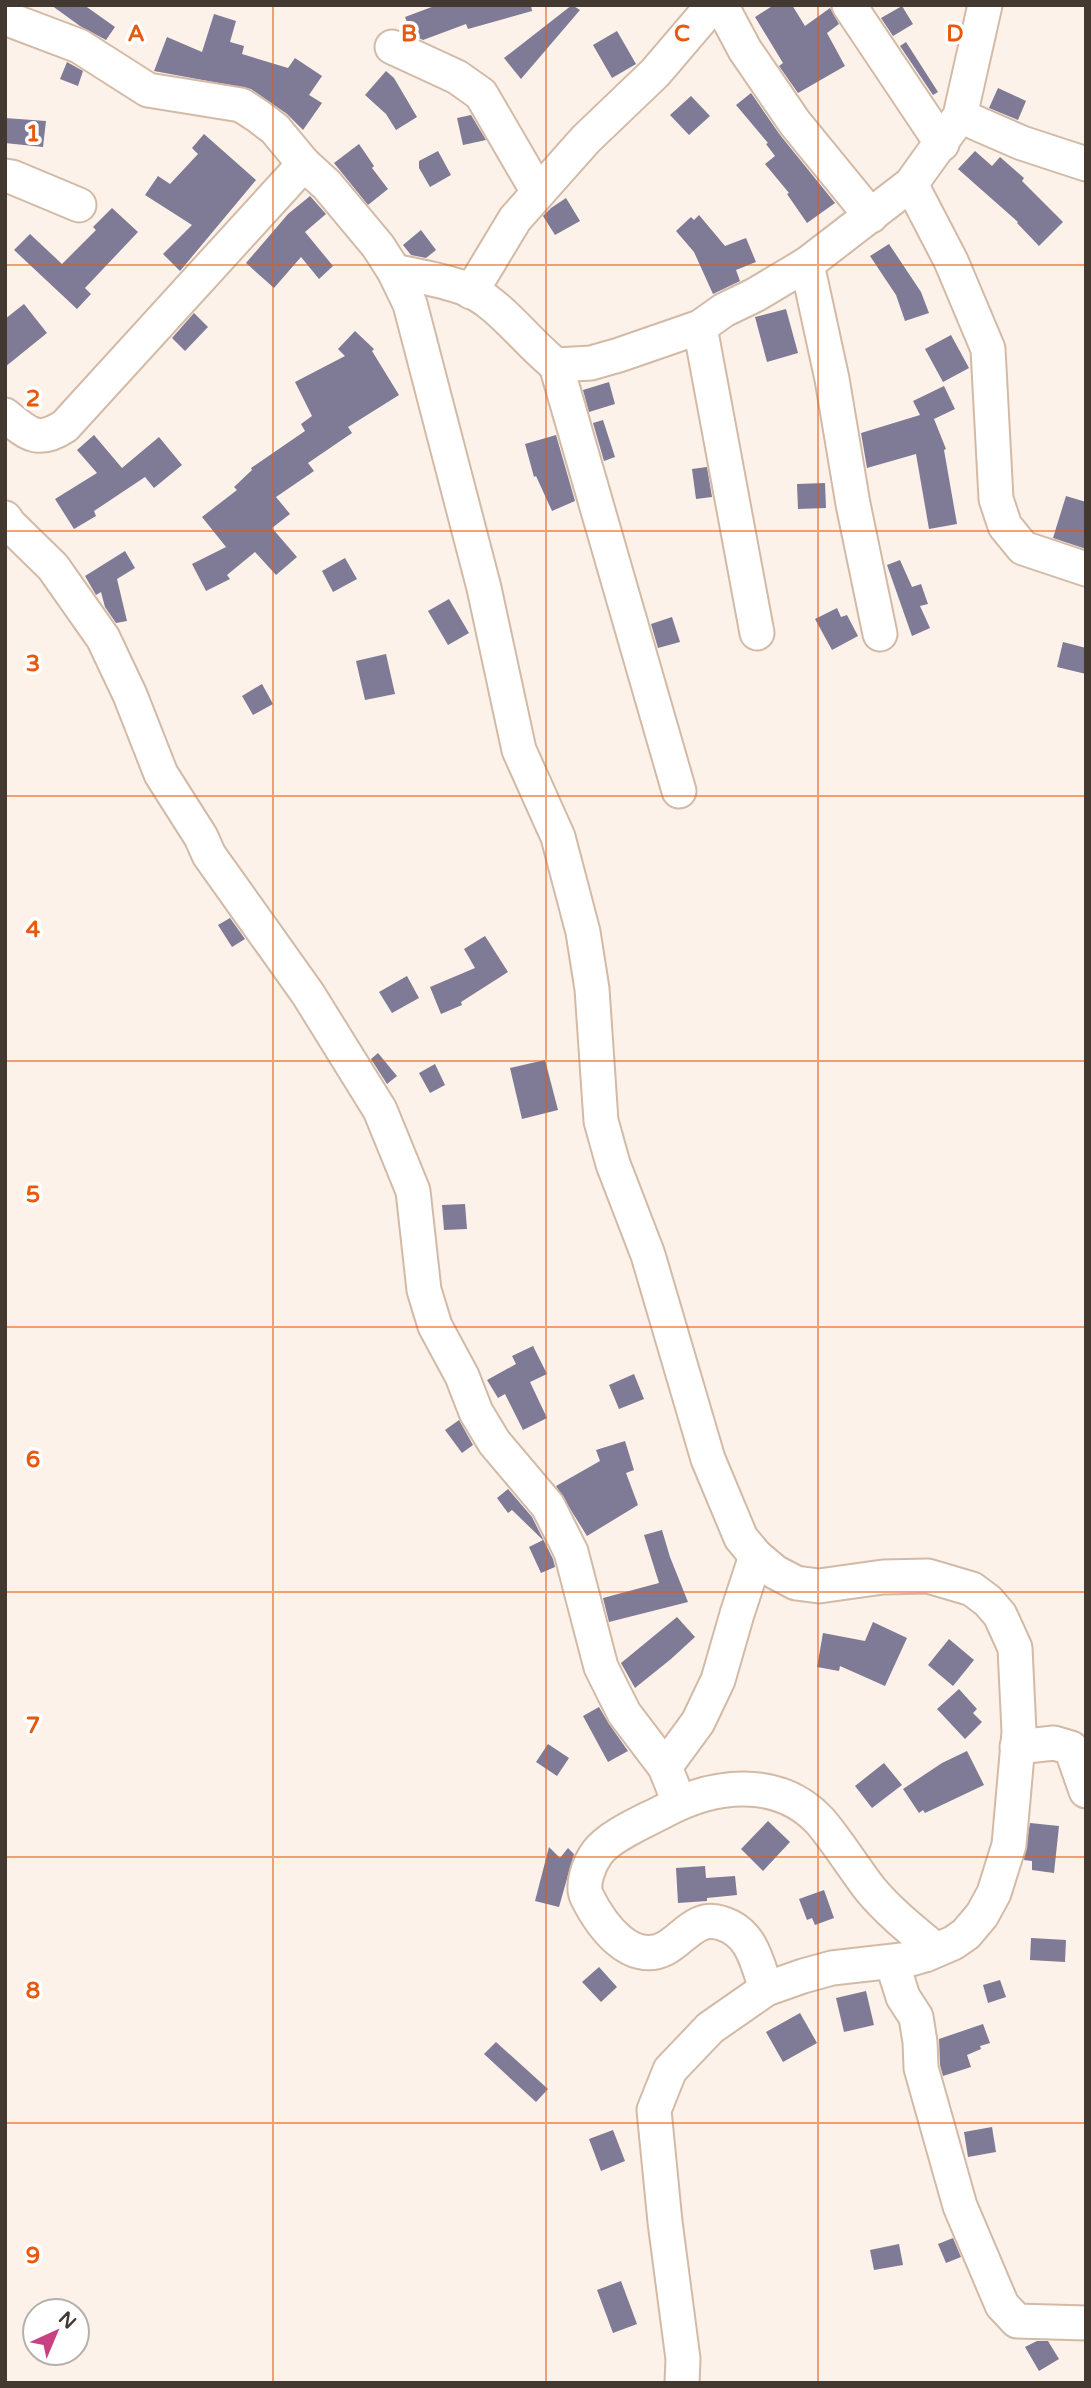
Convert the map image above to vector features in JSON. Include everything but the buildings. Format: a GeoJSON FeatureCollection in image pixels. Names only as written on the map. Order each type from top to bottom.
{"type":"FeatureCollection","features":[{"type":"Feature","properties":{"kind":"street"},"geometry":{"type":"LineString","coordinates":[[471,292],[515,219],[586,139],[655,73],[713,5]]}},
{"type":"Feature","properties":{"kind":"street"},"geometry":{"type":"LineString","coordinates":[[722,5],[745,50],[796,123],[871,216]]}},
{"type":"Feature","properties":{"kind":"street"},"geometry":{"type":"LineString","coordinates":[[849,5],[942,144]]}},
{"type":"Feature","properties":{"kind":"street"},"geometry":{"type":"LineString","coordinates":[[556,366],[591,363],[700,327],[724,310],[807,264],[911,184],[960,116],[985,5]]}},
{"type":"Feature","properties":{"kind":"street"},"geometry":{"type":"LineString","coordinates":[[5,18],[79,46],[148,90],[241,105],[275,130],[304,164],[327,185],[378,246],[394,271],[410,304],[484,588],[519,750],[558,837],[583,932],[592,989],[604,1132],[613,1164],[648,1255],[708,1459],[741,1538],[775,1572],[796,1583],[819,1586],[883,1577],[928,1576],[972,1589],[1000,1615],[1015,1648],[1017,1746],[1009,1845],[994,1893],[982,1915],[966,1934],[953,1943],[911,1959],[832,1968],[766,1989],[710,2028],[670,2070],[654,2110],[683,2359],[682,2383]]}},
{"type":"Feature","properties":{"kind":"street"},"geometry":{"type":"LineString","coordinates":[[393,47],[457,77],[481,94],[538,192]]}},
{"type":"Feature","properties":{"kind":"street"},"geometry":{"type":"LineString","coordinates":[[960,116],[1022,143],[1086,164]]}},
{"type":"Feature","properties":{"kind":"street"},"geometry":{"type":"LineString","coordinates":[[5,415],[36,436],[51,436],[65,426],[304,164]]}},
{"type":"Feature","properties":{"kind":"street"},"geometry":{"type":"LineString","coordinates":[[5,176],[79,205]]}},
{"type":"Feature","properties":{"kind":"street"},"geometry":{"type":"LineString","coordinates":[[911,184],[951,261],[988,349],[996,499],[1005,526],[1023,548],[1086,569]]}},
{"type":"Feature","properties":{"kind":"street"},"geometry":{"type":"LineString","coordinates":[[807,264],[832,379],[853,504],[880,634]]}},
{"type":"Feature","properties":{"kind":"street"},"geometry":{"type":"LineString","coordinates":[[394,271],[466,288],[494,308],[556,366],[679,791]]}},
{"type":"Feature","properties":{"kind":"street"},"geometry":{"type":"LineString","coordinates":[[700,327],[757,633]]}},
{"type":"Feature","properties":{"kind":"street"},"geometry":{"type":"LineString","coordinates":[[5,518],[53,567],[103,638],[130,695],[161,774],[195,827],[209,855],[308,993],[380,1110],[413,1191],[424,1290],[435,1325],[462,1376],[476,1412],[494,1442],[548,1506],[571,1552],[601,1667],[624,1713],[666,1767],[679,1802]]}},
{"type":"Feature","properties":{"kind":"street"},"geometry":{"type":"LineString","coordinates":[[666,1767],[698,1722],[718,1680],[757,1556]]}},
{"type":"Feature","properties":{"kind":"street"},"geometry":{"type":"LineString","coordinates":[[1017,1746],[1079,1742],[1086,1791]]}},
{"type":"Feature","properties":{"kind":"street"},"geometry":{"type":"LineString","coordinates":[[766,1989],[753,1948],[745,1937],[720,1922],[705,1922],[690,1928],[665,1949],[644,1954],[625,1947],[594,1912],[584,1891],[588,1871],[598,1851],[619,1835],[679,1802],[718,1790],[756,1788],[789,1798],[819,1820],[872,1892],[936,1950]]}},
{"type":"Feature","properties":{"kind":"street"},"geometry":{"type":"LineString","coordinates":[[892,1962],[903,1997],[916,2017],[920,2068],[960,2206],[1002,2305],[1017,2321],[1086,2323]]}}]}
